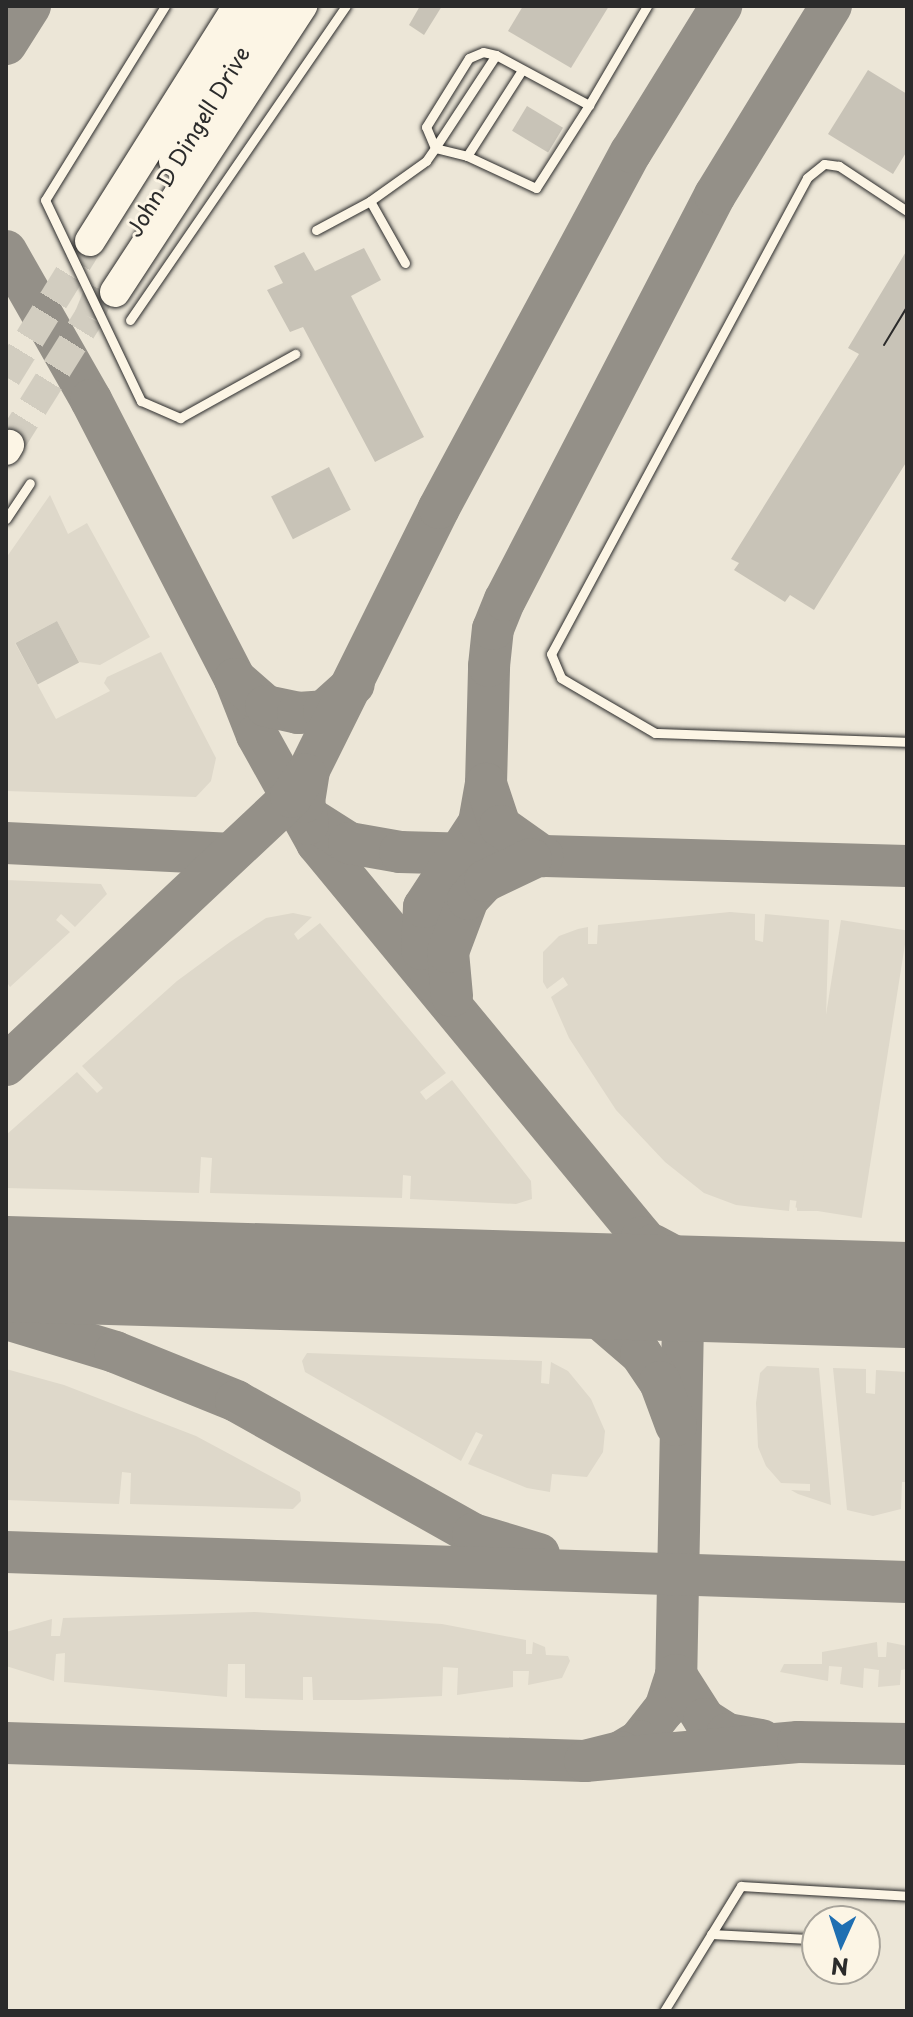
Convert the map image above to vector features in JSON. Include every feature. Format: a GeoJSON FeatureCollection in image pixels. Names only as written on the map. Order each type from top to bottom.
{"type":"FeatureCollection","features":[{"type":"Feature","properties":{"kind":"highway"},"geometry":{"type":"LineString","coordinates":[[194,74],[230,6]]}},
{"type":"Feature","properties":{"kind":"highway","name":"John D Dingell Drive"},"geometry":{"type":"LineString","coordinates":[[90,241],[238,6]]}},
{"type":"Feature","properties":{"kind":"highway","name":"John D Dingell Drive"},"geometry":{"type":"LineString","coordinates":[[269,6],[111,284],[302,6]]}},
{"type":"Feature","properties":{"kind":"lane"},"geometry":{"type":"LineString","coordinates":[[165,6],[45,200],[141,401],[180,418],[295,354]]}},
{"type":"Feature","properties":{"kind":"lane"},"geometry":{"type":"LineString","coordinates":[[130,320],[346,6]]}},
{"type":"Feature","properties":{"kind":"lane"},"geometry":{"type":"LineString","coordinates":[[435,148],[467,156],[536,188],[647,6]]}},
{"type":"Feature","properties":{"kind":"lane"},"geometry":{"type":"LineString","coordinates":[[435,148],[426,127],[469,58],[483,52],[496,55],[589,105]]}},
{"type":"Feature","properties":{"kind":"lane"},"geometry":{"type":"LineString","coordinates":[[316,230],[370,201],[426,161],[496,55]]}},
{"type":"Feature","properties":{"kind":"lane"},"geometry":{"type":"LineString","coordinates":[[467,156],[522,70]]}},
{"type":"Feature","properties":{"kind":"lane"},"geometry":{"type":"LineString","coordinates":[[907,211],[832,164],[815,167],[551,654],[561,678],[655,733],[907,742]]}},
{"type":"Feature","properties":{"kind":"lane"},"geometry":{"type":"LineString","coordinates":[[370,201],[405,263]]}},
{"type":"Feature","properties":{"kind":"lane"},"geometry":{"type":"LineString","coordinates":[[6,519],[30,483]]}},
{"type":"Feature","properties":{"kind":"lane"},"geometry":{"type":"LineString","coordinates":[[664,2011],[741,1886],[907,1896]]}},
{"type":"Feature","properties":{"kind":"lane"},"geometry":{"type":"LineString","coordinates":[[711,1934],[801,1939]]}},
{"type":"Feature","properties":{"kind":"shaded area"},"geometry":{"type":"Polygon","coordinates":[[[6,6],[907,6],[907,2011],[6,2011],[6,6]]]}},
{"type":"Feature","properties":{"kind":"shaded area"},"geometry":{"type":"Polygon","coordinates":[[[50,495],[68,534],[87,523],[150,637],[100,665],[79,662],[57,621],[15,643],[56,719],[110,691],[104,683],[107,677],[161,652],[216,758],[211,781],[196,797],[6,791],[6,558],[50,495]]]}},
{"type":"Feature","properties":{"kind":"shaded area"},"geometry":{"type":"Polygon","coordinates":[[[6,880],[101,884],[107,894],[75,927],[61,914],[56,920],[70,932],[10,987],[6,981],[6,880]]]}},
{"type":"Feature","properties":{"kind":"shaded area"},"geometry":{"type":"Polygon","coordinates":[[[730,912],[755,914],[755,940],[763,942],[765,914],[829,920],[820,1211],[797,1211],[797,1201],[790,1200],[789,1211],[736,1205],[704,1193],[665,1162],[616,1110],[569,1038],[551,997],[568,985],[563,977],[547,989],[543,982],[543,952],[559,936],[588,927],[588,944],[597,944],[598,925],[730,912]]]}},
{"type":"Feature","properties":{"kind":"shaded area"},"geometry":{"type":"Polygon","coordinates":[[[293,913],[312,917],[294,934],[298,940],[320,923],[446,1073],[420,1092],[426,1100],[452,1080],[531,1181],[532,1199],[516,1204],[410,1199],[411,1176],[403,1175],[402,1198],[210,1193],[212,1158],[201,1157],[199,1193],[6,1188],[6,1135],[77,1072],[97,1093],[103,1088],[82,1066],[177,981],[230,942],[266,918],[293,913]]]}},
{"type":"Feature","properties":{"kind":"shaded area"},"geometry":{"type":"Polygon","coordinates":[[[841,920],[907,930],[862,1218],[795,1207],[841,920]]]}},
{"type":"Feature","properties":{"kind":"shaded area"},"geometry":{"type":"Polygon","coordinates":[[[307,1353],[542,1361],[541,1383],[549,1384],[551,1362],[568,1371],[591,1399],[605,1431],[603,1452],[587,1477],[552,1474],[550,1492],[527,1488],[468,1464],[483,1435],[476,1432],[461,1461],[305,1372],[302,1361],[307,1353]]]}},
{"type":"Feature","properties":{"kind":"shaded area"},"geometry":{"type":"Polygon","coordinates":[[[767,1366],[819,1368],[831,1505],[791,1490],[810,1491],[810,1484],[781,1483],[766,1466],[758,1447],[756,1403],[760,1373],[767,1366]]]}},
{"type":"Feature","properties":{"kind":"shaded area"},"geometry":{"type":"Polygon","coordinates":[[[833,1368],[866,1369],[866,1393],[875,1394],[876,1370],[907,1372],[907,1482],[902,1482],[901,1509],[873,1516],[847,1510],[833,1368]]]}},
{"type":"Feature","properties":{"kind":"shaded area"},"geometry":{"type":"Polygon","coordinates":[[[6,1369],[64,1385],[196,1436],[300,1492],[301,1501],[293,1509],[130,1504],[131,1473],[122,1472],[119,1504],[6,1500],[6,1369]]]}},
{"type":"Feature","properties":{"kind":"shaded area"},"geometry":{"type":"Polygon","coordinates":[[[255,1612],[442,1624],[526,1640],[526,1654],[532,1654],[533,1642],[545,1647],[546,1655],[568,1656],[570,1661],[562,1678],[528,1685],[529,1671],[513,1671],[513,1687],[457,1695],[458,1668],[443,1667],[442,1696],[359,1700],[313,1700],[312,1677],[303,1677],[303,1700],[245,1698],[245,1664],[228,1664],[227,1697],[64,1682],[65,1653],[56,1654],[54,1681],[6,1666],[6,1632],[52,1619],[51,1636],[60,1636],[63,1618],[255,1612]]]}},
{"type":"Feature","properties":{"kind":"shaded area"},"geometry":{"type":"Polygon","coordinates":[[[877,1642],[878,1657],[886,1657],[887,1642],[907,1646],[907,1669],[901,1670],[900,1685],[878,1687],[879,1670],[864,1668],[863,1688],[840,1684],[842,1667],[829,1666],[828,1681],[780,1672],[784,1664],[822,1664],[822,1652],[877,1642]]]}},
{"type":"Feature","properties":{"kind":"building"},"geometry":{"type":"Polygon","coordinates":[[[420,6],[442,6],[424,35],[409,25],[420,6]]]}},
{"type":"Feature","properties":{"kind":"building"},"geometry":{"type":"Polygon","coordinates":[[[523,6],[609,6],[571,68],[508,31],[523,6]]]}},
{"type":"Feature","properties":{"kind":"building"},"geometry":{"type":"Polygon","coordinates":[[[868,70],[907,94],[907,151],[893,174],[828,134],[868,70]]]}},
{"type":"Feature","properties":{"kind":"building"},"geometry":{"type":"Polygon","coordinates":[[[527,106],[563,128],[548,152],[512,131],[527,106]]]}},
{"type":"Feature","properties":{"kind":"building"},"geometry":{"type":"Polygon","coordinates":[[[364,248],[381,280],[351,296],[424,437],[375,462],[303,327],[290,332],[267,290],[283,283],[274,266],[304,252],[315,271],[364,248]]]}},
{"type":"Feature","properties":{"kind":"building"},"geometry":{"type":"Polygon","coordinates":[[[907,250],[907,461],[814,610],[790,595],[785,602],[734,570],[739,563],[731,559],[859,354],[848,348],[907,250]]]}},
{"type":"Feature","properties":{"kind":"building"},"geometry":{"type":"Polygon","coordinates":[[[329,467],[351,510],[293,539],[271,497],[329,467]]]}},
{"type":"Feature","properties":{"kind":"building"},"geometry":{"type":"Polygon","coordinates":[[[57,621],[79,662],[38,685],[16,643],[57,621]]]}},
{"type":"Feature","properties":{"kind":"taxiway"},"geometry":{"type":"LineString","coordinates":[[6,44],[30,6]]}},
{"type":"Feature","properties":{"kind":"taxiway"},"geometry":{"type":"LineString","coordinates":[[308,824],[304,802],[309,770],[439,508],[631,152],[721,6]]}},
{"type":"Feature","properties":{"kind":"taxiway"},"geometry":{"type":"LineString","coordinates":[[486,784],[489,666],[493,629],[505,600],[715,195],[831,6]]}},
{"type":"Feature","properties":{"kind":"taxiway"},"geometry":{"type":"LineString","coordinates":[[6,251],[91,400],[235,679],[257,735],[317,843],[642,1237],[676,1288],[683,1322],[676,1675],[665,1708],[639,1741],[621,1752],[585,1761]]}},
{"type":"Feature","properties":{"kind":"taxiway"},"geometry":{"type":"LineString","coordinates":[[235,679],[266,706],[298,713],[324,711],[354,684]]}},
{"type":"Feature","properties":{"kind":"taxiway"},"geometry":{"type":"LineString","coordinates":[[6,1065],[291,797],[306,774]]}},
{"type":"Feature","properties":{"kind":"taxiway"},"geometry":{"type":"LineString","coordinates":[[434,982],[422,949],[424,907],[479,823],[486,784],[500,826],[542,856]]}},
{"type":"Feature","properties":{"kind":"taxiway"},"geometry":{"type":"LineString","coordinates":[[308,817],[349,843],[400,852],[907,866]]}},
{"type":"Feature","properties":{"kind":"taxiway"},"geometry":{"type":"LineString","coordinates":[[6,843],[228,854]]}},
{"type":"Feature","properties":{"kind":"taxiway"},"geometry":{"type":"LineString","coordinates":[[452,996],[448,952],[468,899],[485,881],[531,859]]}},
{"type":"Feature","properties":{"kind":"taxiway"},"geometry":{"type":"LineString","coordinates":[[653,1245],[717,1279],[787,1291]]}},
{"type":"Feature","properties":{"kind":"taxiway"},"geometry":{"type":"LineString","coordinates":[[442,1281],[549,1296],[597,1316],[641,1354],[660,1382],[676,1425]]}},
{"type":"Feature","properties":{"kind":"taxiway"},"geometry":{"type":"LineString","coordinates":[[6,1319],[115,1352],[236,1401],[473,1534],[539,1554]]}},
{"type":"Feature","properties":{"kind":"taxiway"},"geometry":{"type":"LineString","coordinates":[[6,1552],[907,1582]]}},
{"type":"Feature","properties":{"kind":"taxiway"},"geometry":{"type":"LineString","coordinates":[[676,1675],[704,1719],[727,1734],[761,1740]]}},
{"type":"Feature","properties":{"kind":"taxiway"},"geometry":{"type":"LineString","coordinates":[[6,1743],[585,1761],[798,1742],[907,1744]]}},
{"type":"Feature","properties":{"kind":"runway"},"geometry":{"type":"LineString","coordinates":[[6,1269],[907,1295]]}},
{"type":"Feature","properties":{"kind":"tunnel"},"geometry":{"type":"LineString","coordinates":[[6,377],[90,241]]}},
{"type":"Feature","properties":{"kind":"tunnel"},"geometry":{"type":"LineString","coordinates":[[9,445],[89,317],[106,276]]}},
{"type":"Feature","properties":{"kind":"tram line"},"geometry":{"type":"LineString","coordinates":[[884,345],[907,307]]}}]}
